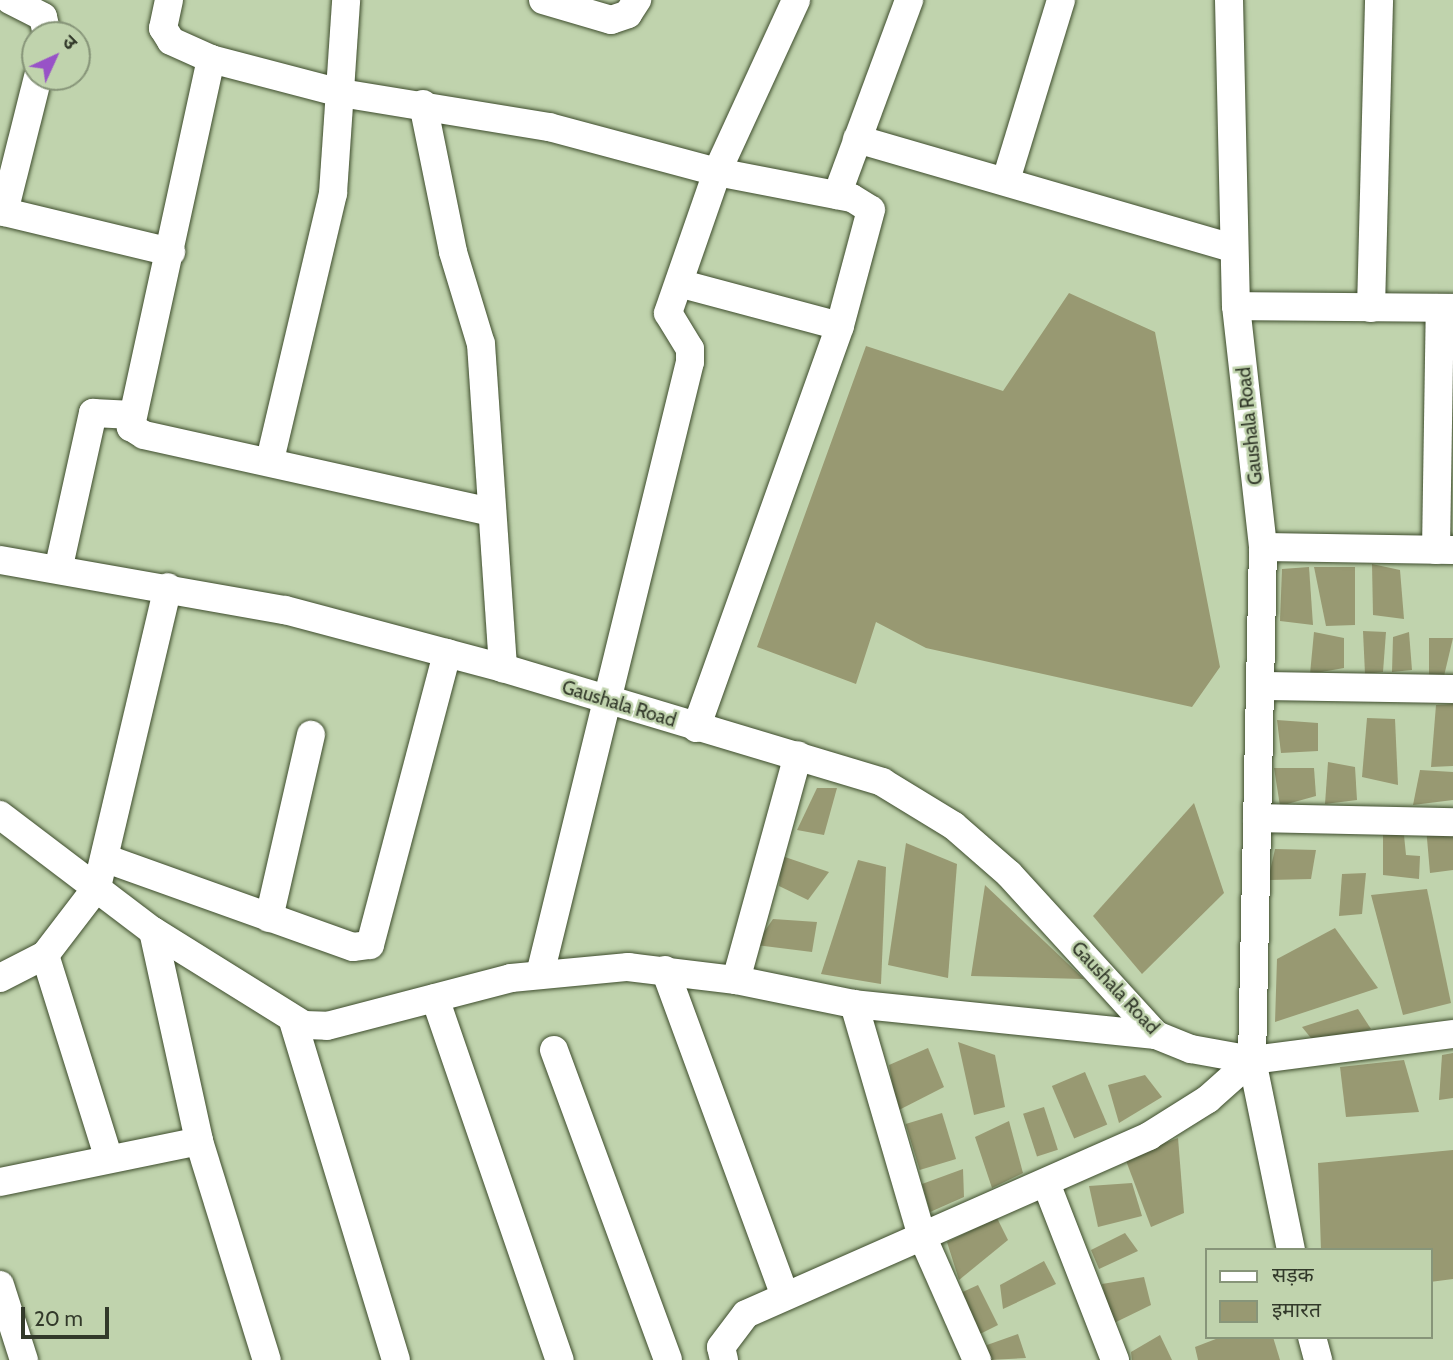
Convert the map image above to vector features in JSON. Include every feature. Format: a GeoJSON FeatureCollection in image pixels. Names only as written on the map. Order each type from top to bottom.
{"type":"FeatureCollection","features":[{"type":"Feature","properties":{"kind":"street"},"geometry":{"type":"LineString","coordinates":[[10,0],[43,17],[44,21]]}},
{"type":"Feature","properties":{"kind":"street"},"geometry":{"type":"LineString","coordinates":[[169,0],[163,28],[171,41],[211,59],[341,93],[423,104],[549,127],[716,172],[837,195],[865,203],[872,216],[840,326],[696,728]]}},
{"type":"Feature","properties":{"kind":"street"},"geometry":{"type":"LineString","coordinates":[[270,460],[333,193],[346,0]]}},
{"type":"Feature","properties":{"kind":"street"},"geometry":{"type":"LineString","coordinates":[[543,0],[611,20],[628,14],[637,0]]}},
{"type":"Feature","properties":{"kind":"street"},"geometry":{"type":"LineString","coordinates":[[541,974],[604,702],[690,362],[690,349],[668,313],[682,284],[716,172],[796,0]]}},
{"type":"Feature","properties":{"kind":"street"},"geometry":{"type":"LineString","coordinates":[[837,195],[909,0]]}},
{"type":"Feature","properties":{"kind":"street"},"geometry":{"type":"LineString","coordinates":[[1006,180],[1062,0]]}},
{"type":"Feature","properties":{"kind":"street"},"geometry":{"type":"LineString","coordinates":[[1371,308],[1379,0]]}},
{"type":"Feature","properties":{"kind":"street","name":"Gaushala Road"},"geometry":{"type":"LineString","coordinates":[[0,560],[59,566],[168,587],[447,653],[503,668],[604,702],[798,755],[882,782],[954,826],[1009,874],[1156,1035],[1191,1049],[1252,1060],[1257,818],[1264,686],[1263,547],[1236,306],[1228,1]]}},
{"type":"Feature","properties":{"kind":"street"},"geometry":{"type":"LineString","coordinates":[[211,59],[171,253],[128,415],[131,427],[144,435],[270,460],[492,512]]}},
{"type":"Feature","properties":{"kind":"street"},"geometry":{"type":"LineString","coordinates":[[34,91],[2,211],[171,253]]}},
{"type":"Feature","properties":{"kind":"street"},"geometry":{"type":"LineString","coordinates":[[423,104],[453,253],[481,344],[503,668]]}},
{"type":"Feature","properties":{"kind":"street"},"geometry":{"type":"LineString","coordinates":[[857,139],[1006,180],[1233,248]]}},
{"type":"Feature","properties":{"kind":"street"},"geometry":{"type":"LineString","coordinates":[[682,284],[840,326]]}},
{"type":"Feature","properties":{"kind":"street"},"geometry":{"type":"LineString","coordinates":[[1236,306],[1447,308],[1444,550],[1263,547]]}},
{"type":"Feature","properties":{"kind":"street"},"geometry":{"type":"LineString","coordinates":[[59,566],[93,414],[128,415]]}},
{"type":"Feature","properties":{"kind":"street"},"geometry":{"type":"LineString","coordinates":[[0,978],[44,955],[97,887],[107,859],[168,587]]}},
{"type":"Feature","properties":{"kind":"street"},"geometry":{"type":"LineString","coordinates":[[107,859],[353,947],[374,941],[447,653]]}},
{"type":"Feature","properties":{"kind":"street"},"geometry":{"type":"LineString","coordinates":[[1264,686],[1453,688]]}},
{"type":"Feature","properties":{"kind":"street"},"geometry":{"type":"LineString","coordinates":[[269,918],[311,735]]}},
{"type":"Feature","properties":{"kind":"street"},"geometry":{"type":"LineString","coordinates":[[736,979],[798,755]]}},
{"type":"Feature","properties":{"kind":"street"},"geometry":{"type":"LineString","coordinates":[[0,815],[153,931],[293,1021],[327,1026],[541,974],[664,970],[736,979],[854,1004],[1156,1035]]}},
{"type":"Feature","properties":{"kind":"street"},"geometry":{"type":"LineString","coordinates":[[1257,818],[1453,822]]}},
{"type":"Feature","properties":{"kind":"street"},"geometry":{"type":"LineString","coordinates":[[153,931],[200,1141],[267,1360]]}},
{"type":"Feature","properties":{"kind":"street"},"geometry":{"type":"LineString","coordinates":[[44,955],[108,1156]]}},
{"type":"Feature","properties":{"kind":"street"},"geometry":{"type":"LineString","coordinates":[[664,970],[784,1293]]}},
{"type":"Feature","properties":{"kind":"street"},"geometry":{"type":"LineString","coordinates":[[435,998],[560,1360]]}},
{"type":"Feature","properties":{"kind":"street"},"geometry":{"type":"LineString","coordinates":[[854,1004],[922,1236],[977,1360]]}},
{"type":"Feature","properties":{"kind":"street"},"geometry":{"type":"LineString","coordinates":[[293,1021],[396,1360]]}},
{"type":"Feature","properties":{"kind":"street"},"geometry":{"type":"LineString","coordinates":[[724,1360],[721,1347],[731,1329],[784,1293],[1046,1183],[1182,1116],[1252,1060],[1453,1034]]}},
{"type":"Feature","properties":{"kind":"street"},"geometry":{"type":"LineString","coordinates":[[554,1050],[668,1360]]}},
{"type":"Feature","properties":{"kind":"street"},"geometry":{"type":"LineString","coordinates":[[1252,1060],[1291,1248]]}},
{"type":"Feature","properties":{"kind":"street"},"geometry":{"type":"LineString","coordinates":[[0,1182],[108,1156],[200,1141]]}},
{"type":"Feature","properties":{"kind":"street"},"geometry":{"type":"LineString","coordinates":[[1046,1183],[1115,1360]]}},
{"type":"Feature","properties":{"kind":"street"},"geometry":{"type":"LineString","coordinates":[[0,1285],[24,1360]]}},
{"type":"Feature","properties":{"kind":"street"},"geometry":{"type":"LineString","coordinates":[[1313,1339],[1318,1360]]}},
{"type":"Feature","properties":{"kind":"building"},"geometry":{"type":"Polygon","coordinates":[[[1069,293],[1155,332],[1220,667],[1192,707],[926,648],[876,622],[856,684],[757,647],[866,346],[1003,391],[1069,293]]]}},
{"type":"Feature","properties":{"kind":"building"},"geometry":{"type":"Polygon","coordinates":[[[1372,564],[1400,570],[1404,619],[1373,615],[1372,564]]]}},
{"type":"Feature","properties":{"kind":"building"},"geometry":{"type":"Polygon","coordinates":[[[1309,567],[1313,625],[1280,621],[1282,569],[1309,567]]]}},
{"type":"Feature","properties":{"kind":"building"},"geometry":{"type":"Polygon","coordinates":[[[1314,567],[1355,567],[1355,625],[1326,626],[1314,567]]]}},
{"type":"Feature","properties":{"kind":"building"},"geometry":{"type":"Polygon","coordinates":[[[1363,631],[1386,632],[1383,672],[1365,674],[1363,631]]]}},
{"type":"Feature","properties":{"kind":"building"},"geometry":{"type":"Polygon","coordinates":[[[1314,632],[1344,638],[1344,668],[1310,674],[1314,632]]]}},
{"type":"Feature","properties":{"kind":"building"},"geometry":{"type":"Polygon","coordinates":[[[1409,632],[1412,670],[1392,672],[1393,637],[1409,632]]]}},
{"type":"Feature","properties":{"kind":"building"},"geometry":{"type":"Polygon","coordinates":[[[1429,638],[1453,638],[1444,676],[1429,679],[1429,638]]]}},
{"type":"Feature","properties":{"kind":"building"},"geometry":{"type":"Polygon","coordinates":[[[1453,704],[1453,766],[1431,767],[1436,705],[1453,704]]]}},
{"type":"Feature","properties":{"kind":"building"},"geometry":{"type":"Polygon","coordinates":[[[1367,718],[1395,719],[1398,785],[1362,777],[1367,718]]]}},
{"type":"Feature","properties":{"kind":"building"},"geometry":{"type":"Polygon","coordinates":[[[1277,720],[1318,723],[1318,751],[1281,753],[1277,720]]]}},
{"type":"Feature","properties":{"kind":"building"},"geometry":{"type":"Polygon","coordinates":[[[1328,762],[1355,767],[1357,800],[1325,804],[1328,762]]]}},
{"type":"Feature","properties":{"kind":"building"},"geometry":{"type":"Polygon","coordinates":[[[1274,768],[1314,768],[1316,796],[1280,806],[1274,768]]]}},
{"type":"Feature","properties":{"kind":"building"},"geometry":{"type":"Polygon","coordinates":[[[1420,770],[1453,772],[1453,800],[1413,805],[1420,770]]]}},
{"type":"Feature","properties":{"kind":"building"},"geometry":{"type":"Polygon","coordinates":[[[817,788],[837,788],[824,835],[797,830],[817,788]]]}},
{"type":"Feature","properties":{"kind":"building"},"geometry":{"type":"Polygon","coordinates":[[[1194,803],[1224,893],[1142,974],[1093,916],[1194,803]]]}},
{"type":"Feature","properties":{"kind":"building"},"geometry":{"type":"Polygon","coordinates":[[[1426,827],[1453,832],[1453,870],[1430,873],[1426,827]]]}},
{"type":"Feature","properties":{"kind":"building"},"geometry":{"type":"Polygon","coordinates":[[[1383,834],[1404,835],[1406,855],[1420,856],[1419,879],[1383,875],[1383,834]]]}},
{"type":"Feature","properties":{"kind":"building"},"geometry":{"type":"Polygon","coordinates":[[[906,843],[957,864],[948,978],[888,965],[906,843]]]}},
{"type":"Feature","properties":{"kind":"building"},"geometry":{"type":"Polygon","coordinates":[[[1275,849],[1316,850],[1311,879],[1268,880],[1275,849]]]}},
{"type":"Feature","properties":{"kind":"building"},"geometry":{"type":"Polygon","coordinates":[[[782,856],[829,872],[808,900],[779,886],[782,856]]]}},
{"type":"Feature","properties":{"kind":"building"},"geometry":{"type":"Polygon","coordinates":[[[858,860],[886,867],[881,984],[821,974],[858,860]]]}},
{"type":"Feature","properties":{"kind":"building"},"geometry":{"type":"Polygon","coordinates":[[[1366,873],[1362,914],[1339,916],[1342,874],[1366,873]]]}},
{"type":"Feature","properties":{"kind":"building"},"geometry":{"type":"Polygon","coordinates":[[[985,885],[1084,979],[971,976],[985,885]]]}},
{"type":"Feature","properties":{"kind":"building"},"geometry":{"type":"Polygon","coordinates":[[[1427,889],[1451,1003],[1403,1015],[1371,895],[1427,889]]]}},
{"type":"Feature","properties":{"kind":"building"},"geometry":{"type":"Polygon","coordinates":[[[773,919],[817,922],[812,952],[755,945],[773,919]]]}},
{"type":"Feature","properties":{"kind":"building"},"geometry":{"type":"Polygon","coordinates":[[[1335,928],[1378,988],[1275,1022],[1277,959],[1335,928]]]}},
{"type":"Feature","properties":{"kind":"building"},"geometry":{"type":"Polygon","coordinates":[[[1358,1009],[1371,1029],[1315,1043],[1302,1027],[1358,1009]]]}},
{"type":"Feature","properties":{"kind":"building"},"geometry":{"type":"Polygon","coordinates":[[[958,1042],[995,1055],[1005,1107],[974,1115],[958,1042]]]}},
{"type":"Feature","properties":{"kind":"building"},"geometry":{"type":"Polygon","coordinates":[[[928,1048],[944,1087],[897,1111],[889,1065],[928,1048]]]}},
{"type":"Feature","properties":{"kind":"building"},"geometry":{"type":"Polygon","coordinates":[[[1453,1053],[1453,1098],[1439,1100],[1442,1055],[1453,1053]]]}},
{"type":"Feature","properties":{"kind":"building"},"geometry":{"type":"Polygon","coordinates":[[[1404,1060],[1419,1112],[1346,1117],[1340,1067],[1404,1060]]]}},
{"type":"Feature","properties":{"kind":"building"},"geometry":{"type":"Polygon","coordinates":[[[1085,1072],[1107,1124],[1074,1139],[1052,1086],[1085,1072]]]}},
{"type":"Feature","properties":{"kind":"building"},"geometry":{"type":"Polygon","coordinates":[[[1145,1075],[1162,1097],[1119,1123],[1108,1085],[1145,1075]]]}},
{"type":"Feature","properties":{"kind":"building"},"geometry":{"type":"Polygon","coordinates":[[[1044,1107],[1058,1150],[1037,1157],[1023,1114],[1044,1107]]]}},
{"type":"Feature","properties":{"kind":"building"},"geometry":{"type":"Polygon","coordinates":[[[942,1113],[956,1159],[920,1170],[906,1124],[942,1113]]]}},
{"type":"Feature","properties":{"kind":"building"},"geometry":{"type":"Polygon","coordinates":[[[1009,1121],[1023,1173],[992,1188],[975,1137],[1009,1121]]]}},
{"type":"Feature","properties":{"kind":"building"},"geometry":{"type":"Polygon","coordinates":[[[1178,1138],[1184,1213],[1151,1227],[1125,1158],[1178,1138]]]}},
{"type":"Feature","properties":{"kind":"building"},"geometry":{"type":"Polygon","coordinates":[[[1453,1150],[1453,1279],[1432,1282],[1432,1248],[1321,1248],[1318,1163],[1453,1150]]]}},
{"type":"Feature","properties":{"kind":"building"},"geometry":{"type":"Polygon","coordinates":[[[963,1169],[964,1197],[930,1212],[922,1184],[963,1169]]]}},
{"type":"Feature","properties":{"kind":"building"},"geometry":{"type":"Polygon","coordinates":[[[1132,1183],[1142,1216],[1098,1227],[1089,1186],[1132,1183]]]}},
{"type":"Feature","properties":{"kind":"building"},"geometry":{"type":"Polygon","coordinates":[[[997,1218],[1008,1240],[959,1280],[947,1242],[997,1218]]]}},
{"type":"Feature","properties":{"kind":"building"},"geometry":{"type":"Polygon","coordinates":[[[1125,1233],[1138,1251],[1099,1269],[1091,1250],[1125,1233]]]}},
{"type":"Feature","properties":{"kind":"building"},"geometry":{"type":"Polygon","coordinates":[[[1044,1261],[1056,1284],[1003,1309],[1000,1285],[1044,1261]]]}},
{"type":"Feature","properties":{"kind":"building"},"geometry":{"type":"Polygon","coordinates":[[[1144,1277],[1151,1305],[1112,1324],[1102,1284],[1144,1277]]]}},
{"type":"Feature","properties":{"kind":"building"},"geometry":{"type":"Polygon","coordinates":[[[978,1285],[998,1325],[980,1334],[956,1295],[978,1285]]]}},
{"type":"Feature","properties":{"kind":"building"},"geometry":{"type":"Polygon","coordinates":[[[1018,1334],[1026,1358],[989,1360],[987,1345],[1018,1334]]]}},
{"type":"Feature","properties":{"kind":"building"},"geometry":{"type":"Polygon","coordinates":[[[1160,1335],[1172,1360],[1132,1360],[1131,1352],[1160,1335]]]}},
{"type":"Feature","properties":{"kind":"building"},"geometry":{"type":"Polygon","coordinates":[[[1216,1339],[1274,1339],[1280,1360],[1198,1360],[1195,1347],[1216,1339]]]}}]}
